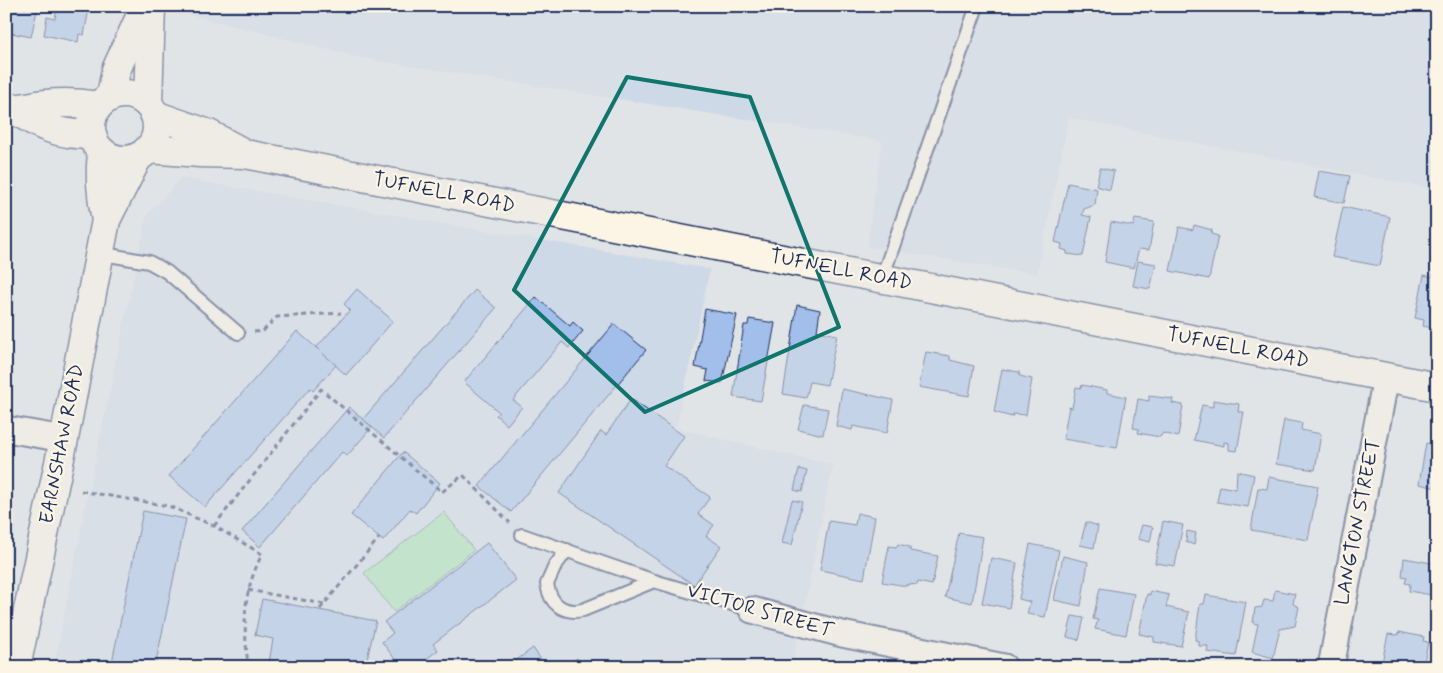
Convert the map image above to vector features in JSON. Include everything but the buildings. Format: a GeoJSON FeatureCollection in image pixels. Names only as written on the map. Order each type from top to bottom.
{"type":"FeatureCollection","features":[{"type":"Feature","properties":{"kind":"street"},"geometry":{"type":"LineString","coordinates":[[97,144],[91,125],[104,101],[144,6]]}},
{"type":"Feature","properties":{"kind":"street"},"geometry":{"type":"LineString","coordinates":[[10,109],[40,126],[97,144],[119,160],[143,153],[156,133],[152,110],[151,6]]}},
{"type":"Feature","properties":{"kind":"street"},"geometry":{"type":"LineString","coordinates":[[10,109],[46,104],[104,101],[130,94],[152,110]]}},
{"type":"Feature","properties":{"kind":"street","name":"TUFNELL ROAD"},"geometry":{"type":"LineString","coordinates":[[152,110],[209,134],[245,154]]}},
{"type":"Feature","properties":{"kind":"street","name":"EARNSHAW ROAD"},"geometry":{"type":"LineString","coordinates":[[97,144],[101,195],[106,220]]}},
{"type":"Feature","properties":{"kind":"street","name":"TUFNELL ROAD"},"geometry":{"type":"LineString","coordinates":[[143,153],[245,154],[1437,387]]}},
{"type":"Feature","properties":{"kind":"street","name":"EARNSHAW ROAD"},"geometry":{"type":"LineString","coordinates":[[16,667],[64,439],[98,253],[106,220],[143,153]]}},
{"type":"Feature","properties":{"kind":"street","name":"LANGTON STREET"},"geometry":{"type":"LineString","coordinates":[[1331,667],[1386,377]]}},
{"type":"Feature","properties":{"kind":"street"},"geometry":{"type":"LineString","coordinates":[[6,429],[64,439]]}},
{"type":"Feature","properties":{"kind":"street","name":"VICTOR STREET"},"geometry":{"type":"LineString","coordinates":[[752,610],[842,634],[1004,667]]}},
{"type":"Feature","properties":{"kind":"lane"},"geometry":{"type":"LineString","coordinates":[[882,278],[977,6]]}},
{"type":"Feature","properties":{"kind":"lane"},"geometry":{"type":"LineString","coordinates":[[98,253],[149,262],[167,272],[238,333]]}},
{"type":"Feature","properties":{"kind":"lane","name":"VICTOR STREET"},"geometry":{"type":"LineString","coordinates":[[522,535],[654,581],[752,610]]}},
{"type":"Feature","properties":{"kind":"lane"},"geometry":{"type":"LineString","coordinates":[[567,550],[554,566],[547,584],[552,600],[564,610],[573,612],[583,610],[654,581]]}},
{"type":"Feature","properties":{"kind":"path"},"geometry":{"type":"LineString","coordinates":[[238,333],[263,331],[277,317],[341,314]]}},
{"type":"Feature","properties":{"kind":"path"},"geometry":{"type":"LineString","coordinates":[[214,526],[321,389],[442,492],[463,475],[481,496],[522,535]]}},
{"type":"Feature","properties":{"kind":"path"},"geometry":{"type":"LineString","coordinates":[[82,491],[169,506],[214,526],[262,554],[248,590],[245,629],[248,667]]}},
{"type":"Feature","properties":{"kind":"path"},"geometry":{"type":"LineString","coordinates":[[320,609],[379,538]]}},
{"type":"Feature","properties":{"kind":"path"},"geometry":{"type":"LineString","coordinates":[[248,590],[324,604]]}},
{"type":"Feature","properties":{"kind":"highlighted area"},"geometry":{"type":"Polygon","coordinates":[[[627,77],[750,97],[839,327],[645,412],[514,290],[627,77]]]}},
{"type":"Feature","properties":{"kind":"shaded area"},"geometry":{"type":"Polygon","coordinates":[[[187,6],[1437,6],[1437,190],[1069,118],[1037,274],[867,247],[882,141],[361,58],[186,14],[187,6]]]}},
{"type":"Feature","properties":{"kind":"shaded area"},"geometry":{"type":"Polygon","coordinates":[[[181,178],[710,269],[676,428],[833,465],[792,667],[54,667],[87,498],[147,215],[181,178]]]}},
{"type":"Feature","properties":{"kind":"green space"},"geometry":{"type":"Polygon","coordinates":[[[444,512],[474,550],[394,612],[364,573],[444,512]]]}}]}
